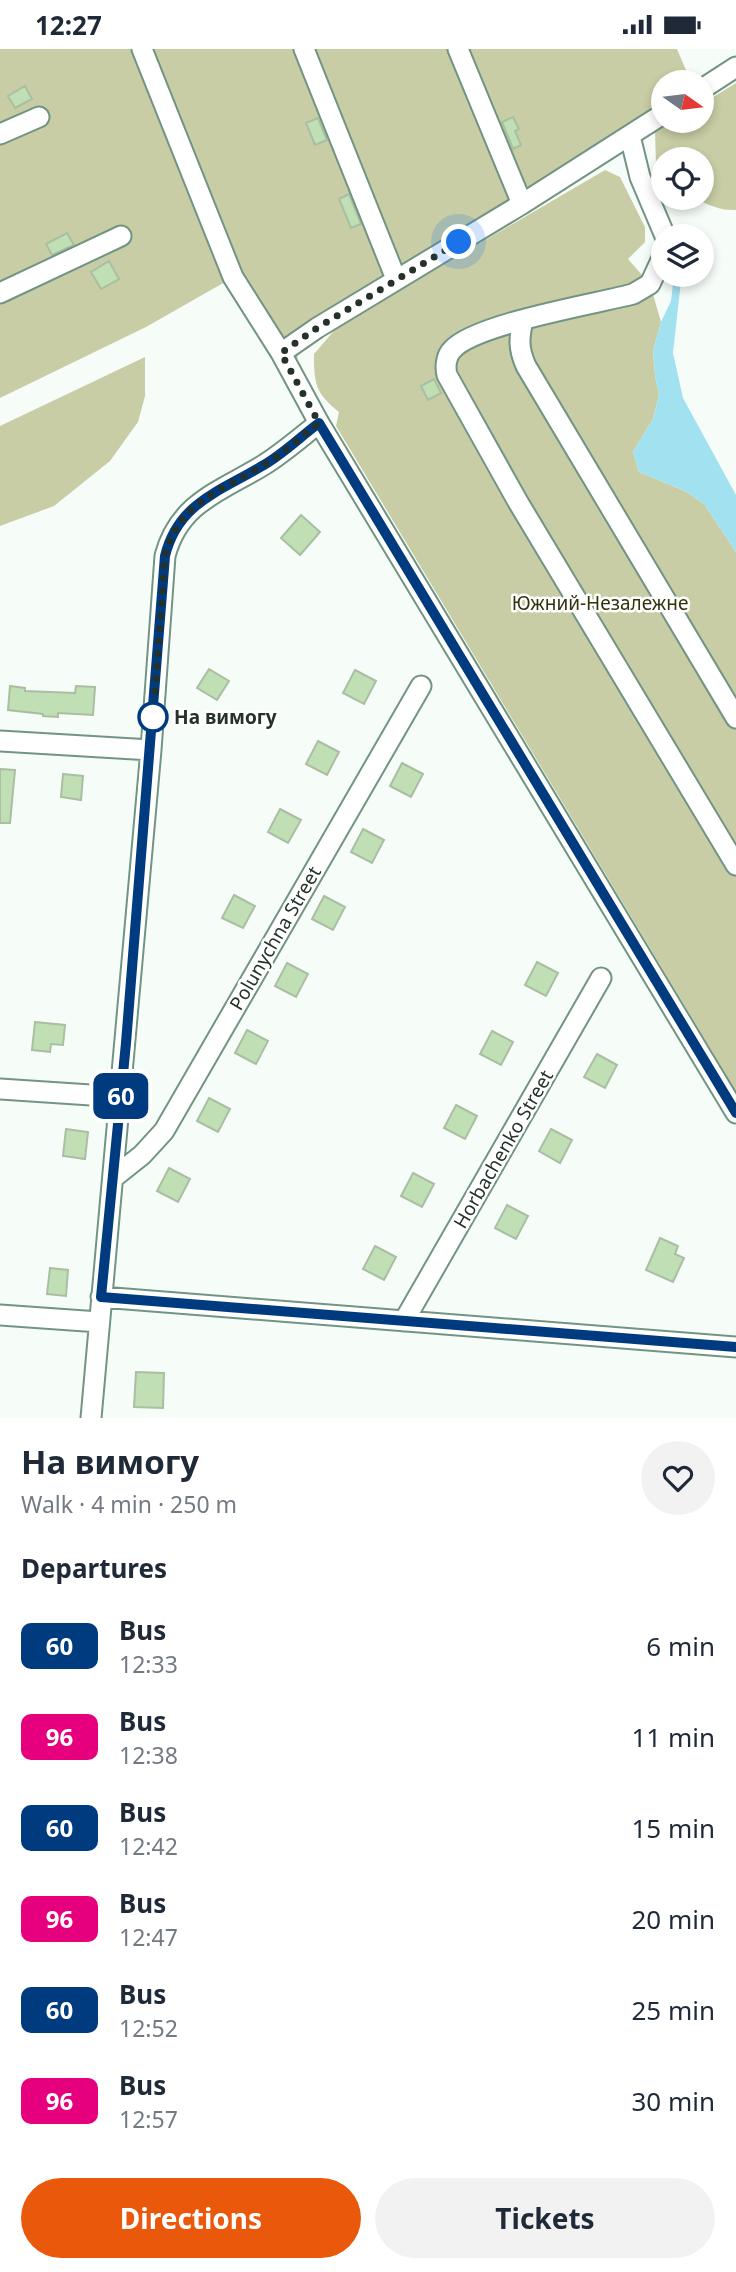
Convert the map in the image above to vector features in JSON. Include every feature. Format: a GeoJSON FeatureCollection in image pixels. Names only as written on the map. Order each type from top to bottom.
{"type":"FeatureCollection","features":[{"type":"Feature","properties":{"kind":"street"},"geometry":{"type":"LineString","coordinates":[[304,49],[396,279]]}},
{"type":"Feature","properties":{"kind":"street"},"geometry":{"type":"LineString","coordinates":[[458,49],[522,204]]}},
{"type":"Feature","properties":{"kind":"street"},"geometry":{"type":"LineString","coordinates":[[149,52],[233,277],[736,1113]]}},
{"type":"Feature","properties":{"kind":"street"},"geometry":{"type":"LineString","coordinates":[[714,81],[736,67]]}},
{"type":"Feature","properties":{"kind":"street"},"geometry":{"type":"LineString","coordinates":[[0,135],[38,117]]}},
{"type":"Feature","properties":{"kind":"street"},"geometry":{"type":"LineString","coordinates":[[281,353],[317,328],[651,122]]}},
{"type":"Feature","properties":{"kind":"street"},"geometry":{"type":"LineString","coordinates":[[630,136],[640,177],[661,224]]}},
{"type":"Feature","properties":{"kind":"street"},"geometry":{"type":"LineString","coordinates":[[0,293],[121,236]]}},
{"type":"Feature","properties":{"kind":"street"},"geometry":{"type":"LineString","coordinates":[[651,283],[633,294],[523,320],[478,334],[450,351],[445,367],[518,502],[736,865]]}},
{"type":"Feature","properties":{"kind":"street"},"geometry":{"type":"LineString","coordinates":[[523,320],[518,341],[519,352],[526,366],[736,718]]}},
{"type":"Feature","properties":{"kind":"street"},"geometry":{"type":"LineString","coordinates":[[91,1418],[151,750],[165,556],[174,530],[187,512],[201,501],[264,466],[319,423]]}},
{"type":"Feature","properties":{"kind":"street","name":"Polunychna Street"},"geometry":{"type":"LineString","coordinates":[[113,1178],[142,1155],[164,1131],[421,686]]}},
{"type":"Feature","properties":{"kind":"street"},"geometry":{"type":"LineString","coordinates":[[0,741],[151,750]]}},
{"type":"Feature","properties":{"kind":"street","name":"Horbachenko Street"},"geometry":{"type":"LineString","coordinates":[[404,1321],[601,978]]}},
{"type":"Feature","properties":{"kind":"street"},"geometry":{"type":"LineString","coordinates":[[0,1089],[121,1097]]}},
{"type":"Feature","properties":{"kind":"street"},"geometry":{"type":"LineString","coordinates":[[101,1297],[736,1347]]}},
{"type":"Feature","properties":{"kind":"street"},"geometry":{"type":"LineString","coordinates":[[0,1315],[99,1322]]}},
{"type":"Feature","properties":{"kind":"green space"},"geometry":{"type":"Polygon","coordinates":[[[0,49],[677,49],[686,70],[651,70],[651,122],[299,349],[296,366],[232,278],[146,327],[0,398],[0,49]]]}},
{"type":"Feature","properties":{"kind":"green space"},"geometry":{"type":"Polygon","coordinates":[[[736,83],[736,210],[714,207],[714,147],[655,147],[655,133],[714,133],[714,97],[736,83]]]}},
{"type":"Feature","properties":{"kind":"green space","name":"Южний-Незалежне"},"geometry":{"type":"Polygon","coordinates":[[[605,170],[620,177],[645,227],[645,242],[628,259],[650,284],[661,322],[653,351],[659,395],[653,419],[633,452],[639,472],[685,491],[704,504],[736,552],[736,1091],[336,426],[339,412],[321,393],[315,373],[314,354],[338,326],[605,170]]]}},
{"type":"Feature","properties":{"kind":"green space"},"geometry":{"type":"Polygon","coordinates":[[[145,357],[145,396],[138,422],[110,461],[54,506],[0,526],[0,426],[145,357]]]}},
{"type":"Feature","properties":{"kind":"water"},"geometry":{"type":"Polygon","coordinates":[[[673,287],[680,287],[673,353],[683,398],[736,495],[736,552],[704,504],[685,491],[639,472],[633,452],[653,419],[659,395],[653,351],[661,322],[671,301],[673,287]]]}},
{"type":"Feature","properties":{"kind":"building"},"geometry":{"type":"Polygon","coordinates":[[[25,86],[32,99],[15,108],[8,96],[25,86]]]}},
{"type":"Feature","properties":{"kind":"building"},"geometry":{"type":"Polygon","coordinates":[[[513,117],[519,129],[515,131],[521,145],[513,149],[502,122],[513,117]]]}},
{"type":"Feature","properties":{"kind":"building"},"geometry":{"type":"Polygon","coordinates":[[[318,118],[327,140],[315,145],[306,123],[318,118]]]}},
{"type":"Feature","properties":{"kind":"building"},"geometry":{"type":"Polygon","coordinates":[[[349,194],[361,224],[351,228],[339,199],[349,194]]]}},
{"type":"Feature","properties":{"kind":"building"},"geometry":{"type":"Polygon","coordinates":[[[67,233],[74,245],[52,255],[46,244],[67,233]]]}},
{"type":"Feature","properties":{"kind":"building"},"geometry":{"type":"Polygon","coordinates":[[[109,261],[119,279],[101,289],[91,272],[109,261]]]}},
{"type":"Feature","properties":{"kind":"building"},"geometry":{"type":"Polygon","coordinates":[[[434,379],[441,393],[428,400],[421,386],[434,379]]]}},
{"type":"Feature","properties":{"kind":"building"},"geometry":{"type":"Polygon","coordinates":[[[301,515],[320,532],[300,555],[281,538],[301,515]]]}},
{"type":"Feature","properties":{"kind":"building"},"geometry":{"type":"Polygon","coordinates":[[[209,669],[229,681],[217,700],[197,688],[209,669]]]}},
{"type":"Feature","properties":{"kind":"building"},"geometry":{"type":"Polygon","coordinates":[[[355,670],[376,681],[364,704],[343,693],[355,670]]]}},
{"type":"Feature","properties":{"kind":"building"},"geometry":{"type":"Polygon","coordinates":[[[10,686],[25,688],[25,691],[75,693],[76,686],[95,687],[93,715],[58,713],[58,717],[8,710],[10,686]]]}},
{"type":"Feature","properties":{"kind":"building"},"geometry":{"type":"Polygon","coordinates":[[[318,741],[339,752],[327,775],[306,764],[318,741]]]}},
{"type":"Feature","properties":{"kind":"building"},"geometry":{"type":"Polygon","coordinates":[[[402,763],[423,774],[411,797],[390,786],[402,763]]]}},
{"type":"Feature","properties":{"kind":"building"},"geometry":{"type":"Polygon","coordinates":[[[0,769],[15,770],[10,823],[0,823],[0,769]]]}},
{"type":"Feature","properties":{"kind":"building"},"geometry":{"type":"Polygon","coordinates":[[[63,774],[83,776],[81,800],[61,797],[63,774]]]}},
{"type":"Feature","properties":{"kind":"building"},"geometry":{"type":"Polygon","coordinates":[[[280,809],[301,820],[288,843],[268,832],[280,809]]]}},
{"type":"Feature","properties":{"kind":"building"},"geometry":{"type":"Polygon","coordinates":[[[363,829],[384,840],[372,863],[351,852],[363,829]]]}},
{"type":"Feature","properties":{"kind":"building"},"geometry":{"type":"Polygon","coordinates":[[[234,895],[255,906],[243,928],[222,918],[234,895]]]}},
{"type":"Feature","properties":{"kind":"building"},"geometry":{"type":"Polygon","coordinates":[[[324,896],[345,907],[333,930],[312,919],[324,896]]]}},
{"type":"Feature","properties":{"kind":"building"},"geometry":{"type":"Polygon","coordinates":[[[537,962],[558,973],[546,996],[525,985],[537,962]]]}},
{"type":"Feature","properties":{"kind":"building"},"geometry":{"type":"Polygon","coordinates":[[[287,963],[308,974],[296,997],[275,986],[287,963]]]}},
{"type":"Feature","properties":{"kind":"building"},"geometry":{"type":"Polygon","coordinates":[[[35,1022],[65,1025],[63,1045],[51,1044],[50,1052],[32,1050],[35,1022]]]}},
{"type":"Feature","properties":{"kind":"building"},"geometry":{"type":"Polygon","coordinates":[[[247,1030],[268,1041],[256,1064],[235,1053],[247,1030]]]}},
{"type":"Feature","properties":{"kind":"building"},"geometry":{"type":"Polygon","coordinates":[[[492,1031],[513,1042],[501,1065],[480,1054],[492,1031]]]}},
{"type":"Feature","properties":{"kind":"building"},"geometry":{"type":"Polygon","coordinates":[[[597,1054],[617,1065],[605,1088],[584,1077],[597,1054]]]}},
{"type":"Feature","properties":{"kind":"building"},"geometry":{"type":"Polygon","coordinates":[[[209,1098],[230,1109],[218,1132],[197,1121],[209,1098]]]}},
{"type":"Feature","properties":{"kind":"building"},"geometry":{"type":"Polygon","coordinates":[[[456,1105],[477,1116],[465,1139],[444,1128],[456,1105]]]}},
{"type":"Feature","properties":{"kind":"building"},"geometry":{"type":"Polygon","coordinates":[[[66,1129],[88,1132],[85,1159],[63,1156],[66,1129]]]}},
{"type":"Feature","properties":{"kind":"building"},"geometry":{"type":"Polygon","coordinates":[[[551,1129],[572,1140],[560,1163],[539,1151],[551,1129]]]}},
{"type":"Feature","properties":{"kind":"building"},"geometry":{"type":"Polygon","coordinates":[[[169,1168],[190,1179],[178,1202],[157,1191],[169,1168]]]}},
{"type":"Feature","properties":{"kind":"building"},"geometry":{"type":"Polygon","coordinates":[[[413,1173],[434,1184],[422,1207],[401,1196],[413,1173]]]}},
{"type":"Feature","properties":{"kind":"building"},"geometry":{"type":"Polygon","coordinates":[[[507,1205],[528,1216],[516,1239],[495,1228],[507,1205]]]}},
{"type":"Feature","properties":{"kind":"building"},"geometry":{"type":"Polygon","coordinates":[[[660,1238],[678,1246],[675,1254],[684,1258],[673,1282],[646,1270],[660,1238]]]}},
{"type":"Feature","properties":{"kind":"building"},"geometry":{"type":"Polygon","coordinates":[[[375,1246],[396,1257],[384,1280],[363,1269],[375,1246]]]}},
{"type":"Feature","properties":{"kind":"building"},"geometry":{"type":"Polygon","coordinates":[[[50,1268],[68,1270],[66,1296],[47,1294],[50,1268]]]}},
{"type":"Feature","properties":{"kind":"building"},"geometry":{"type":"Polygon","coordinates":[[[136,1372],[164,1373],[163,1408],[134,1407],[136,1372]]]}},
{"type":"Feature","properties":{"kind":"bus line","name":"60"},"geometry":{"type":"LineString","coordinates":[[736,1113],[319,423],[264,466],[201,501],[187,512],[174,530],[165,556],[126,1043],[101,1297],[736,1347]]}},
{"type":"Feature","properties":{"kind":"place","name":"На вимогу"},"geometry":{"type":"Point","coordinates":[153,717]}},
{"type":"Feature","properties":{"kind":"route"},"geometry":{"type":"LineString","coordinates":[[153,717],[153,723],[165,556],[174,530],[187,512],[201,501],[264,466],[319,423],[281,353],[317,328],[459,242]]}}]}
